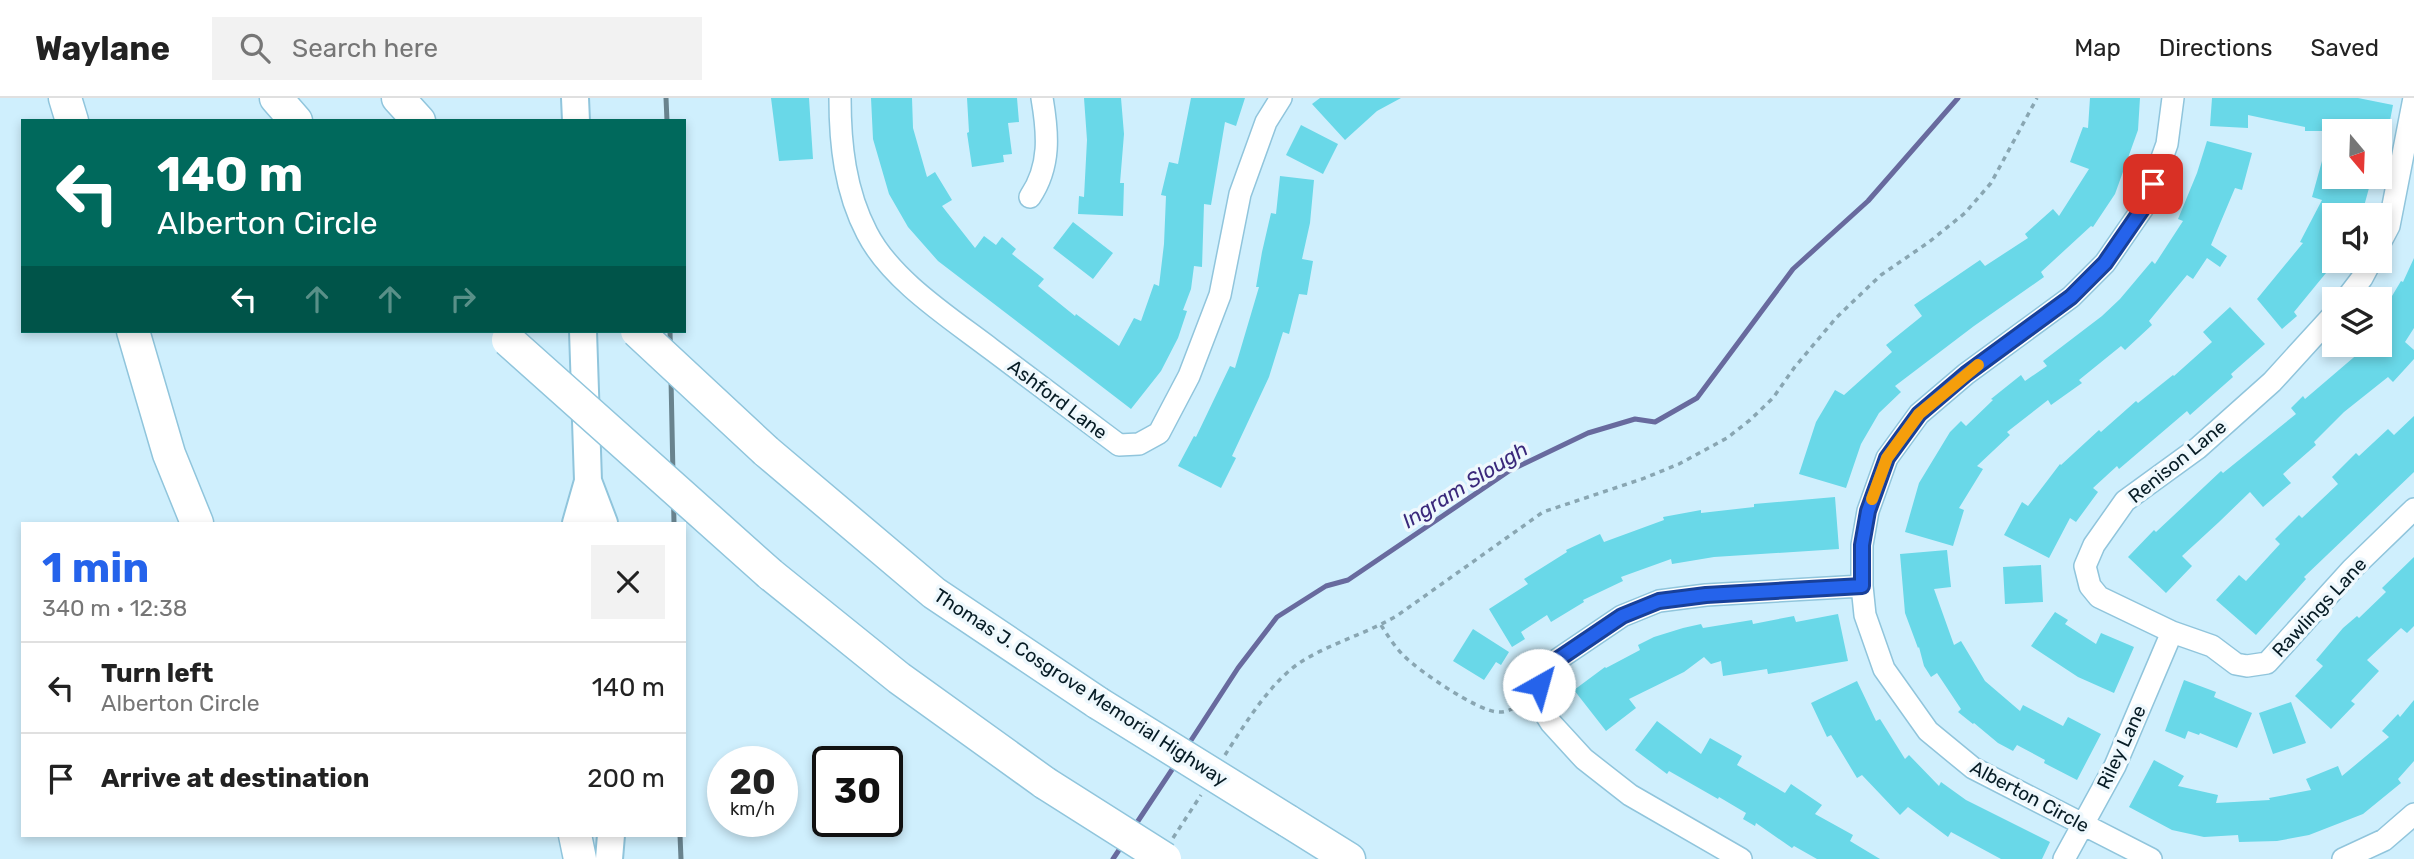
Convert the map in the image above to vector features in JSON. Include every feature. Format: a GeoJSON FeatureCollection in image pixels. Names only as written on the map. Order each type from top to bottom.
{"type":"FeatureCollection","features":[{"type":"Feature","properties":{"kind":"highway"},"geometry":{"type":"LineString","coordinates":[[65,98],[71,119]]}},
{"type":"Feature","properties":{"kind":"highway"},"geometry":{"type":"LineString","coordinates":[[276,98],[294,119]]}},
{"type":"Feature","properties":{"kind":"highway"},"geometry":{"type":"LineString","coordinates":[[398,98],[417,119]]}},
{"type":"Feature","properties":{"kind":"highway"},"geometry":{"type":"LineString","coordinates":[[134,333],[169,454],[197,522]]}},
{"type":"Feature","properties":{"kind":"highway","name":"Thomas J. Cosgrove Memorial Highway"},"geometry":{"type":"LineString","coordinates":[[639,333],[766,451],[934,593],[1098,703],[1349,859]]}},
{"type":"Feature","properties":{"kind":"highway"},"geometry":{"type":"LineString","coordinates":[[503,335],[769,574],[899,678],[1045,783],[1166,854]]}},
{"type":"Feature","properties":{"kind":"highway"},"geometry":{"type":"LineString","coordinates":[[578,837],[580,859]]}},
{"type":"Feature","properties":{"kind":"main road"},"geometry":{"type":"LineString","coordinates":[[575,98],[576,119]]}},
{"type":"Feature","properties":{"kind":"main road"},"geometry":{"type":"LineString","coordinates":[[576,522],[588,481],[583,333]]}},
{"type":"Feature","properties":{"kind":"main road"},"geometry":{"type":"LineString","coordinates":[[588,481],[604,522]]}},
{"type":"Feature","properties":{"kind":"main road"},"geometry":{"type":"LineString","coordinates":[[609,859],[611,837]]}},
{"type":"Feature","properties":{"kind":"street","name":"Ashford Lane"},"geometry":{"type":"LineString","coordinates":[[840,98],[840,138],[849,187],[867,234],[897,274],[954,321],[1119,445],[1139,444],[1160,433],[1189,376],[1220,295],[1240,194],[1266,122],[1281,98]]}},
{"type":"Feature","properties":{"kind":"street"},"geometry":{"type":"LineString","coordinates":[[1030,197],[1040,182],[1047,143],[1042,98]]}},
{"type":"Feature","properties":{"kind":"street","name":"Alberton Circle"},"geometry":{"type":"LineString","coordinates":[[2151,859],[1973,768],[1928,731],[1884,669],[1866,615],[1862,586],[1862,545],[1868,511],[1887,458],[1919,414],[1966,374],[2071,297],[2105,263],[2145,205],[2168,144],[2173,98]]}},
{"type":"Feature","properties":{"kind":"street"},"geometry":{"type":"LineString","coordinates":[[2392,211],[2414,98]]}},
{"type":"Feature","properties":{"kind":"street","name":"Renison Lane"},"geometry":{"type":"LineString","coordinates":[[2172,632],[2099,597],[2090,586],[2085,566],[2094,545],[2125,501],[2199,448],[2272,382],[2322,327]]}},
{"type":"Feature","properties":{"kind":"street","name":"Rawlings Lane"},"geometry":{"type":"LineString","coordinates":[[2172,632],[2212,646],[2236,664],[2247,666],[2267,663],[2352,569],[2414,509]]}},
{"type":"Feature","properties":{"kind":"street"},"geometry":{"type":"LineString","coordinates":[[1741,859],[1630,795],[1584,759],[1551,723],[1541,706],[1539,685],[1551,664],[1622,616],[1659,601],[1706,595],[1862,586]]}},
{"type":"Feature","properties":{"kind":"street","name":"Riley Lane"},"geometry":{"type":"LineString","coordinates":[[2064,859],[2115,766],[2172,632]]}},
{"type":"Feature","properties":{"kind":"street"},"geometry":{"type":"LineString","coordinates":[[2343,859],[2384,840],[2414,814]]}},
{"type":"Feature","properties":{"kind":"path"},"geometry":{"type":"LineString","coordinates":[[1225,756],[1283,675],[1305,660],[1381,625],[1543,512],[1679,464],[1703,453],[1742,426],[1773,398],[1836,318],[1863,292],[1881,275],[1965,213],[1991,183],[2037,98]]}},
{"type":"Feature","properties":{"kind":"path"},"geometry":{"type":"LineString","coordinates":[[1381,625],[1405,657],[1474,704],[1498,712],[1507,712],[1519,706],[1541,706]]}},
{"type":"Feature","properties":{"kind":"path"},"geometry":{"type":"LineString","coordinates":[[1166,854],[1207,786]]}},
{"type":"Feature","properties":{"kind":"building"},"geometry":{"type":"Polygon","coordinates":[[[771,98],[809,98],[813,159],[779,161],[771,98]]]}},
{"type":"Feature","properties":{"kind":"building"},"geometry":{"type":"Polygon","coordinates":[[[871,98],[912,98],[913,128],[927,177],[935,172],[952,200],[942,206],[975,248],[984,236],[996,245],[1002,237],[1016,249],[1012,254],[1044,279],[1038,286],[1119,346],[1134,318],[1141,321],[1154,284],[1159,286],[1166,196],[1161,195],[1169,162],[1178,164],[1191,98],[1245,98],[1236,126],[1225,122],[1211,205],[1204,204],[1202,267],[1194,266],[1191,289],[1183,310],[1187,311],[1178,338],[1161,371],[1131,409],[938,261],[908,227],[889,194],[873,139],[871,98]]]}},
{"type":"Feature","properties":{"kind":"building"},"geometry":{"type":"Polygon","coordinates":[[[967,98],[1017,98],[1019,122],[1008,123],[1012,154],[1003,155],[1004,162],[972,167],[967,133],[967,98]]]}},
{"type":"Feature","properties":{"kind":"building"},"geometry":{"type":"Polygon","coordinates":[[[1084,98],[1121,98],[1124,134],[1120,183],[1124,183],[1123,216],[1078,214],[1079,196],[1084,197],[1087,140],[1084,98]]]}},
{"type":"Feature","properties":{"kind":"building"},"geometry":{"type":"Polygon","coordinates":[[[1320,98],[1401,98],[1377,111],[1345,140],[1312,104],[1320,98]]]}},
{"type":"Feature","properties":{"kind":"building"},"geometry":{"type":"Polygon","coordinates":[[[2090,98],[2140,98],[2138,130],[2115,194],[2093,227],[2041,272],[2044,277],[1895,386],[1901,392],[1879,413],[1861,444],[1846,488],[1799,474],[1816,422],[1835,390],[1844,395],[1892,352],[1886,345],[1922,316],[1914,305],[1980,260],[1985,266],[2028,238],[2025,234],[2053,209],[2059,216],[2089,169],[2070,162],[2083,127],[2088,128],[2090,98]]]}},
{"type":"Feature","properties":{"kind":"building"},"geometry":{"type":"Polygon","coordinates":[[[2212,98],[2358,98],[2393,105],[2390,119],[2322,119],[2322,131],[2305,131],[2305,127],[2248,115],[2248,128],[2210,126],[2212,98]]]}},
{"type":"Feature","properties":{"kind":"building"},"geometry":{"type":"Polygon","coordinates":[[[1301,125],[1338,144],[1323,174],[1286,155],[1301,125]]]}},
{"type":"Feature","properties":{"kind":"building"},"geometry":{"type":"Polygon","coordinates":[[[2207,141],[2252,153],[2242,190],[2235,188],[2211,245],[2227,256],[2220,267],[2207,258],[2193,279],[2187,275],[2149,321],[2152,325],[2125,350],[2121,346],[2079,380],[2082,383],[2051,405],[2048,400],[2007,432],[2010,435],[1977,466],[1983,469],[1959,508],[1964,510],[1953,546],[1905,532],[1919,483],[1950,432],[1961,421],[1966,426],[1993,400],[1991,399],[2021,375],[2025,381],[2047,366],[2043,361],[2102,316],[2152,261],[2155,264],[2183,221],[2178,219],[2207,141]]]}},
{"type":"Feature","properties":{"kind":"building"},"geometry":{"type":"Polygon","coordinates":[[[2322,161],[2322,189],[2369,189],[2365,203],[2322,203],[2322,273],[2326,273],[2294,312],[2297,316],[2282,329],[2257,299],[2303,243],[2300,242],[2322,200],[2312,197],[2322,161]]]}},
{"type":"Feature","properties":{"kind":"building"},"geometry":{"type":"Polygon","coordinates":[[[1280,176],[1314,180],[1310,223],[1302,259],[1313,261],[1307,295],[1299,294],[1289,334],[1283,332],[1269,377],[1232,456],[1236,458],[1221,488],[1178,466],[1194,436],[1196,437],[1230,366],[1235,368],[1259,287],[1256,287],[1262,252],[1271,213],[1276,214],[1280,176]]]}},
{"type":"Feature","properties":{"kind":"building"},"geometry":{"type":"Polygon","coordinates":[[[1073,222],[1113,253],[1093,279],[1053,248],[1073,222]]]}},
{"type":"Feature","properties":{"kind":"building"},"geometry":{"type":"Polygon","coordinates":[[[2414,258],[2414,328],[2405,342],[2414,350],[2414,359],[2393,382],[2388,377],[2344,412],[2314,442],[2316,445],[2283,474],[2291,483],[2263,507],[2250,492],[2182,556],[2192,566],[2166,593],[2128,557],[2154,530],[2156,532],[2221,471],[2223,473],[2296,414],[2291,408],[2303,396],[2305,399],[2354,357],[2392,357],[2392,296],[2401,281],[2403,282],[2414,258]]]}},
{"type":"Feature","properties":{"kind":"building"},"geometry":{"type":"Polygon","coordinates":[[[2230,307],[2265,344],[2231,374],[2233,377],[2190,415],[2187,411],[2093,488],[2098,492],[2076,522],[2070,518],[2049,558],[2004,535],[2022,502],[2028,506],[2060,464],[2136,401],[2138,403],[2174,376],[2212,342],[2203,332],[2230,307]]]}},
{"type":"Feature","properties":{"kind":"building"},"geometry":{"type":"Polygon","coordinates":[[[2414,416],[2414,472],[2304,577],[2306,579],[2256,635],[2216,600],[2239,575],[2246,581],[2280,544],[2275,539],[2299,515],[2302,518],[2338,484],[2332,477],[2356,453],[2359,456],[2388,429],[2394,435],[2414,416]]]}},
{"type":"Feature","properties":{"kind":"building"},"geometry":{"type":"Polygon","coordinates":[[[1835,497],[1839,549],[1714,557],[1672,564],[1671,559],[1621,577],[1623,581],[1583,600],[1584,602],[1551,622],[1547,615],[1521,632],[1525,639],[1512,647],[1489,609],[1528,584],[1524,579],[1567,552],[1566,550],[1600,534],[1604,542],[1664,520],[1663,517],[1701,510],[1701,513],[1754,507],[1754,504],[1835,497]]]}},
{"type":"Feature","properties":{"kind":"building"},"geometry":{"type":"Polygon","coordinates":[[[1947,550],[1951,587],[1934,589],[1954,645],[1961,641],[1985,681],[2020,711],[2023,705],[2063,726],[2068,717],[2101,734],[2077,780],[2017,745],[2013,751],[1998,743],[1958,712],[1961,709],[1937,673],[1931,677],[1924,666],[1905,613],[1900,554],[1947,550]]]}},
{"type":"Feature","properties":{"kind":"building"},"geometry":{"type":"Polygon","coordinates":[[[2414,557],[2414,626],[2407,633],[2401,628],[2367,660],[2379,671],[2351,701],[2355,704],[2331,729],[2295,696],[2323,666],[2316,660],[2343,628],[2357,616],[2359,618],[2386,592],[2382,588],[2414,557]]]}},
{"type":"Feature","properties":{"kind":"building"},"geometry":{"type":"Polygon","coordinates":[[[2041,565],[2043,602],[2005,604],[2003,567],[2041,565]]]}},
{"type":"Feature","properties":{"kind":"building"},"geometry":{"type":"Polygon","coordinates":[[[2055,612],[2068,620],[2065,624],[2096,644],[2101,633],[2134,647],[2114,693],[2078,677],[2031,646],[2055,612]]]}},
{"type":"Feature","properties":{"kind":"building"},"geometry":{"type":"Polygon","coordinates":[[[1838,614],[1848,661],[1768,674],[1767,669],[1723,676],[1721,661],[1711,664],[1704,657],[1684,672],[1629,699],[1636,708],[1606,731],[1574,690],[1605,667],[1640,650],[1638,645],[1683,628],[1701,624],[1703,628],[1752,620],[1753,624],[1794,616],[1796,622],[1838,614]]]}},
{"type":"Feature","properties":{"kind":"building"},"geometry":{"type":"Polygon","coordinates":[[[1473,629],[1509,652],[1501,665],[1496,662],[1484,680],[1453,661],[1473,629]]]}},
{"type":"Feature","properties":{"kind":"building"},"geometry":{"type":"Polygon","coordinates":[[[2184,680],[2216,692],[2214,697],[2252,713],[2237,748],[2200,733],[2199,735],[2188,731],[2185,739],[2165,731],[2184,680]]]}},
{"type":"Feature","properties":{"kind":"building"},"geometry":{"type":"Polygon","coordinates":[[[1857,681],[1876,721],[1880,719],[1905,759],[1909,755],[1939,786],[1941,782],[1966,800],[2050,842],[2042,859],[2001,859],[1951,832],[1948,837],[1908,807],[1900,815],[1862,775],[1857,778],[1831,735],[1827,737],[1811,703],[1857,681]]]}},
{"type":"Feature","properties":{"kind":"building"},"geometry":{"type":"Polygon","coordinates":[[[2414,700],[2414,761],[2398,779],[2401,783],[2363,814],[2309,835],[2277,841],[2239,842],[2238,835],[2204,837],[2172,830],[2129,807],[2154,760],[2184,776],[2178,786],[2218,795],[2216,803],[2270,800],[2269,798],[2311,790],[2306,779],[2338,766],[2342,776],[2389,737],[2382,731],[2398,714],[2400,717],[2414,700]]]}},
{"type":"Feature","properties":{"kind":"building"},"geometry":{"type":"Polygon","coordinates":[[[2291,702],[2306,743],[2273,754],[2259,713],[2291,702]]]}},
{"type":"Feature","properties":{"kind":"building"},"geometry":{"type":"Polygon","coordinates":[[[1657,721],[1701,754],[1710,738],[1742,756],[1737,765],[1785,793],[1791,784],[1822,805],[1815,814],[1853,835],[1850,841],[1880,859],[1817,859],[1794,846],[1792,848],[1756,823],[1755,826],[1743,819],[1746,813],[1719,797],[1718,799],[1669,771],[1667,774],[1635,750],[1657,721]]]}},
{"type":"Feature","properties":{"kind":"waterway","name":"Ingram Slough"},"geometry":{"type":"LineString","coordinates":[[1188,745],[1238,668],[1277,617],[1326,586],[1348,580],[1509,471],[1588,433],[1635,419],[1655,422],[1697,398],[1793,269],[1868,201],[1958,98]]}},
{"type":"Feature","properties":{"kind":"waterway","name":"Ingram Slough"},"geometry":{"type":"LineString","coordinates":[[1134,827],[1177,762]]}},
{"type":"Feature","properties":{"kind":"waterway","name":"Ingram Slough"},"geometry":{"type":"LineString","coordinates":[[1113,859],[1123,844]]}},
{"type":"Feature","properties":{"kind":"railway"},"geometry":{"type":"LineString","coordinates":[[666,98],[667,119]]}},
{"type":"Feature","properties":{"kind":"railway"},"geometry":{"type":"LineString","coordinates":[[670,333],[674,522]]}},
{"type":"Feature","properties":{"kind":"railway"},"geometry":{"type":"LineString","coordinates":[[680,837],[681,859]]}},
{"type":"Feature","properties":{"kind":"slow traffic"},"geometry":{"type":"LineString","coordinates":[[1872,499],[1887,458],[1919,414],[1978,365]]}},
{"type":"Feature","properties":{"kind":"route"},"geometry":{"type":"LineString","coordinates":[[1539,685],[1551,664],[1622,616],[1659,601],[1706,595],[1862,586],[1862,545],[1868,511],[1887,458],[1919,414],[1966,374],[2071,297],[2105,263],[2145,205],[2153,184]]}}]}
